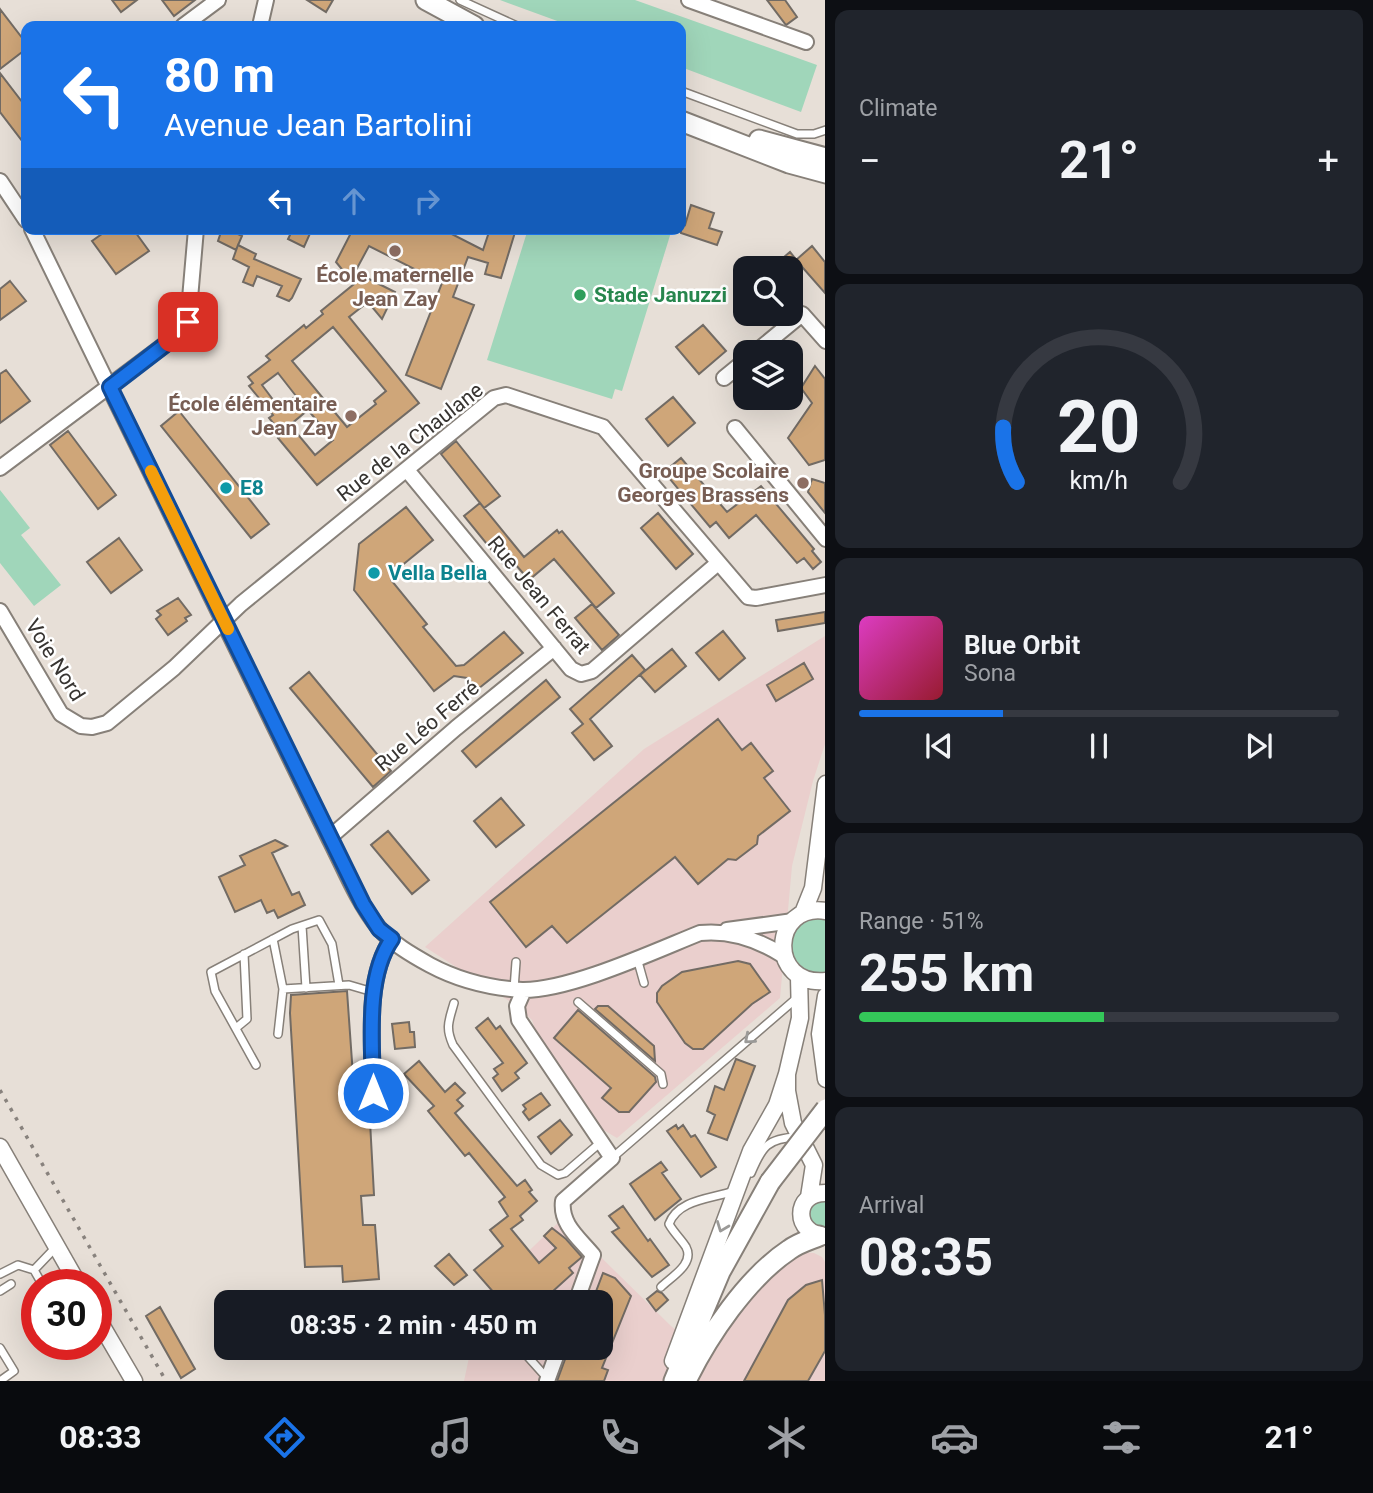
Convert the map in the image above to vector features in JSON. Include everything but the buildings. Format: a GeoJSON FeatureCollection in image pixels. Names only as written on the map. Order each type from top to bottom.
{"type":"FeatureCollection","features":[{"type":"Feature","properties":{"kind":"main road"},"geometry":{"type":"LineString","coordinates":[[408,0],[442,21]]}},
{"type":"Feature","properties":{"kind":"main road"},"geometry":{"type":"LineString","coordinates":[[426,0],[465,21]]}},
{"type":"Feature","properties":{"kind":"main road"},"geometry":{"type":"LineString","coordinates":[[686,112],[759,140],[825,158]]}},
{"type":"Feature","properties":{"kind":"main road"},"geometry":{"type":"LineString","coordinates":[[686,123],[789,163],[825,173]]}},
{"type":"Feature","properties":{"kind":"main road"},"geometry":{"type":"LineString","coordinates":[[674,1381],[720,1272],[773,1184],[825,1109]]}},
{"type":"Feature","properties":{"kind":"main road"},"geometry":{"type":"LineString","coordinates":[[684,1381],[706,1317],[773,1184],[825,1121]]}},
{"type":"Feature","properties":{"kind":"main road"},"geometry":{"type":"LineString","coordinates":[[684,1381],[708,1342],[754,1283],[790,1249],[823,1238]]}},
{"type":"Feature","properties":{"kind":"street"},"geometry":{"type":"LineString","coordinates":[[190,21],[218,0]]}},
{"type":"Feature","properties":{"kind":"street"},"geometry":{"type":"LineString","coordinates":[[261,21],[266,0]]}},
{"type":"Feature","properties":{"kind":"street"},"geometry":{"type":"LineString","coordinates":[[689,0],[806,42]]}},
{"type":"Feature","properties":{"kind":"street"},"geometry":{"type":"LineString","coordinates":[[789,163],[797,161],[825,168]]}},
{"type":"Feature","properties":{"kind":"street"},"geometry":{"type":"LineString","coordinates":[[0,181],[21,212]]}},
{"type":"Feature","properties":{"kind":"street"},"geometry":{"type":"LineString","coordinates":[[35,235],[329,838],[379,929],[409,954],[438,970],[486,985],[519,989],[553,986],[701,933],[719,932],[825,911]]}},
{"type":"Feature","properties":{"kind":"street"},"geometry":{"type":"LineString","coordinates":[[0,468],[183,331],[188,322],[195,235]]}},
{"type":"Feature","properties":{"kind":"street"},"geometry":{"type":"LineString","coordinates":[[771,340],[802,314],[825,341]]}},
{"type":"Feature","properties":{"kind":"street"},"geometry":{"type":"LineString","coordinates":[[724,378],[733,371]]}},
{"type":"Feature","properties":{"kind":"street","name":"Rue de la Chaulane"},"geometry":{"type":"LineString","coordinates":[[80,726],[99,726],[118,714],[174,668],[223,619],[494,398],[506,396],[603,427],[748,597],[825,585]]}},
{"type":"Feature","properties":{"kind":"street"},"geometry":{"type":"LineString","coordinates":[[735,428],[825,539]]}},
{"type":"Feature","properties":{"kind":"street","name":"Rue Jean Ferrat"},"geometry":{"type":"LineString","coordinates":[[407,470],[571,669],[581,674],[592,671],[718,563]]}},
{"type":"Feature","properties":{"kind":"street","name":"Voie Nord"},"geometry":{"type":"LineString","coordinates":[[0,611],[57,709],[80,726]]}},
{"type":"Feature","properties":{"kind":"street","name":"Rue Léo Ferré"},"geometry":{"type":"LineString","coordinates":[[329,838],[456,728],[554,648]]}},
{"type":"Feature","properties":{"kind":"street"},"geometry":{"type":"LineString","coordinates":[[825,784],[813,888],[798,917],[783,937],[784,956],[792,971],[815,982],[825,981]]}},
{"type":"Feature","properties":{"kind":"street"},"geometry":{"type":"LineString","coordinates":[[719,932],[763,943],[784,956]]}},
{"type":"Feature","properties":{"kind":"street"},"geometry":{"type":"LineString","coordinates":[[373,1093],[373,992],[386,947],[392,939]]}},
{"type":"Feature","properties":{"kind":"street"},"geometry":{"type":"LineString","coordinates":[[666,1381],[751,1151],[777,1105],[800,1018],[799,976]]}},
{"type":"Feature","properties":{"kind":"street"},"geometry":{"type":"LineString","coordinates":[[519,989],[519,1020],[612,1158],[563,1200],[562,1212],[565,1221],[593,1255],[580,1290]]}},
{"type":"Feature","properties":{"kind":"street"},"geometry":{"type":"LineString","coordinates":[[825,996],[820,1034],[825,1079]]}},
{"type":"Feature","properties":{"kind":"street"},"geometry":{"type":"LineString","coordinates":[[786,1074],[788,1107],[798,1137],[814,1165],[809,1197],[801,1209],[802,1223],[812,1234],[823,1238]]}},
{"type":"Feature","properties":{"kind":"street"},"geometry":{"type":"LineString","coordinates":[[0,1147],[69,1269]]}},
{"type":"Feature","properties":{"kind":"street"},"geometry":{"type":"LineString","coordinates":[[809,1197],[825,1193]]}},
{"type":"Feature","properties":{"kind":"street"},"geometry":{"type":"LineString","coordinates":[[112,1343],[134,1381]]}},
{"type":"Feature","properties":{"kind":"street"},"geometry":{"type":"LineString","coordinates":[[547,1380],[554,1360]]}},
{"type":"Feature","properties":{"kind":"lane"},"geometry":{"type":"LineString","coordinates":[[460,0],[506,21]]}},
{"type":"Feature","properties":{"kind":"lane"},"geometry":{"type":"LineString","coordinates":[[686,93],[797,134],[814,134],[825,130]]}},
{"type":"Feature","properties":{"kind":"lane"},"geometry":{"type":"LineString","coordinates":[[256,1065],[215,991],[211,972],[273,939],[319,920],[332,944],[339,985]]}},
{"type":"Feature","properties":{"kind":"lane"},"geometry":{"type":"LineString","coordinates":[[302,926],[306,988]]}},
{"type":"Feature","properties":{"kind":"lane"},"geometry":{"type":"LineString","coordinates":[[273,939],[283,989],[278,1034]]}},
{"type":"Feature","properties":{"kind":"lane"},"geometry":{"type":"LineString","coordinates":[[236,1028],[247,1019],[244,954]]}},
{"type":"Feature","properties":{"kind":"lane"},"geometry":{"type":"LineString","coordinates":[[637,957],[644,983]]}},
{"type":"Feature","properties":{"kind":"lane"},"geometry":{"type":"LineString","coordinates":[[516,962],[519,989]]}},
{"type":"Feature","properties":{"kind":"lane"},"geometry":{"type":"LineString","coordinates":[[283,989],[349,985],[373,992]]}},
{"type":"Feature","properties":{"kind":"lane"},"geometry":{"type":"LineString","coordinates":[[612,1158],[801,994]]}},
{"type":"Feature","properties":{"kind":"lane"},"geometry":{"type":"LineString","coordinates":[[578,1002],[661,1074],[663,1084]]}},
{"type":"Feature","properties":{"kind":"lane"},"geometry":{"type":"LineString","coordinates":[[454,1003],[447,1033],[453,1045],[541,1165],[558,1175],[565,1173],[601,1142]]}},
{"type":"Feature","properties":{"kind":"lane"},"geometry":{"type":"LineString","coordinates":[[660,1287],[686,1264],[688,1256],[687,1249],[669,1224],[672,1216],[697,1200],[736,1190],[747,1181],[764,1147],[776,1140],[798,1137]]}},
{"type":"Feature","properties":{"kind":"lane"},"geometry":{"type":"LineString","coordinates":[[35,1269],[57,1247]]}},
{"type":"Feature","properties":{"kind":"lane"},"geometry":{"type":"LineString","coordinates":[[0,1274],[18,1265],[31,1269]]}},
{"type":"Feature","properties":{"kind":"lane"},"geometry":{"type":"LineString","coordinates":[[0,1291],[11,1284]]}},
{"type":"Feature","properties":{"kind":"lane"},"geometry":{"type":"LineString","coordinates":[[0,1348],[14,1371],[0,1381]]}},
{"type":"Feature","properties":{"kind":"lane"},"geometry":{"type":"LineString","coordinates":[[528,1360],[547,1380]]}},
{"type":"Feature","properties":{"kind":"shaded area"},"geometry":{"type":"Polygon","coordinates":[[[825,636],[825,744],[792,866],[780,998],[617,1138],[600,1128],[535,1029],[532,1020],[517,1006],[425,947],[644,749],[825,636]]]}},
{"type":"Feature","properties":{"kind":"shaded area"},"geometry":{"type":"Polygon","coordinates":[[[562,1219],[671,1326],[706,1355],[736,1312],[794,1252],[814,1253],[825,1262],[825,1381],[464,1381],[468,1360],[613,1360],[613,1290],[488,1290],[562,1219]]]}},
{"type":"Feature","properties":{"kind":"green space"},"geometry":{"type":"Polygon","coordinates":[[[500,0],[635,0],[817,65],[801,112],[686,69],[686,21],[557,21],[500,0]]]}},
{"type":"Feature","properties":{"kind":"green space","name":"Stade Januzzi"},"geometry":{"type":"Polygon","coordinates":[[[526,235],[670,235],[622,391],[615,389],[612,399],[487,360],[526,235]]]}},
{"type":"Feature","properties":{"kind":"green space"},"geometry":{"type":"Polygon","coordinates":[[[0,490],[30,528],[21,535],[61,585],[34,606],[0,563],[0,490]]]}},
{"type":"Feature","properties":{"kind":"green space"},"geometry":{"type":"Polygon","coordinates":[[[825,911],[825,981],[792,971],[787,928],[825,911]]]}},
{"type":"Feature","properties":{"kind":"green space"},"geometry":{"type":"Polygon","coordinates":[[[825,1193],[825,1236],[819,1236],[801,1209],[825,1193]]]}},
{"type":"Feature","properties":{"kind":"railway"},"geometry":{"type":"LineString","coordinates":[[0,1090],[166,1381]]}},
{"type":"Feature","properties":{"kind":"slow traffic"},"geometry":{"type":"LineString","coordinates":[[151,471],[228,629]]}},
{"type":"Feature","properties":{"kind":"place","name":"École maternelle Jean Zay"},"geometry":{"type":"Point","coordinates":[395,251]}},
{"type":"Feature","properties":{"kind":"place","name":"Stade Januzzi"},"geometry":{"type":"Point","coordinates":[580,295]}},
{"type":"Feature","properties":{"kind":"place","name":"École élémentaire Jean Zay"},"geometry":{"type":"Point","coordinates":[351,416]}},
{"type":"Feature","properties":{"kind":"place","name":"Groupe Scolaire Georges Brassens"},"geometry":{"type":"Point","coordinates":[803,483]}},
{"type":"Feature","properties":{"kind":"place","name":"E8"},"geometry":{"type":"Point","coordinates":[226,488]}},
{"type":"Feature","properties":{"kind":"place","name":"Vella Bella"},"geometry":{"type":"Point","coordinates":[374,573]}},
{"type":"Feature","properties":{"kind":"route"},"geometry":{"type":"LineString","coordinates":[[188,322],[183,331],[110,387],[363,904],[379,929],[392,939],[386,947],[373,992],[373,1093]]}}]}
